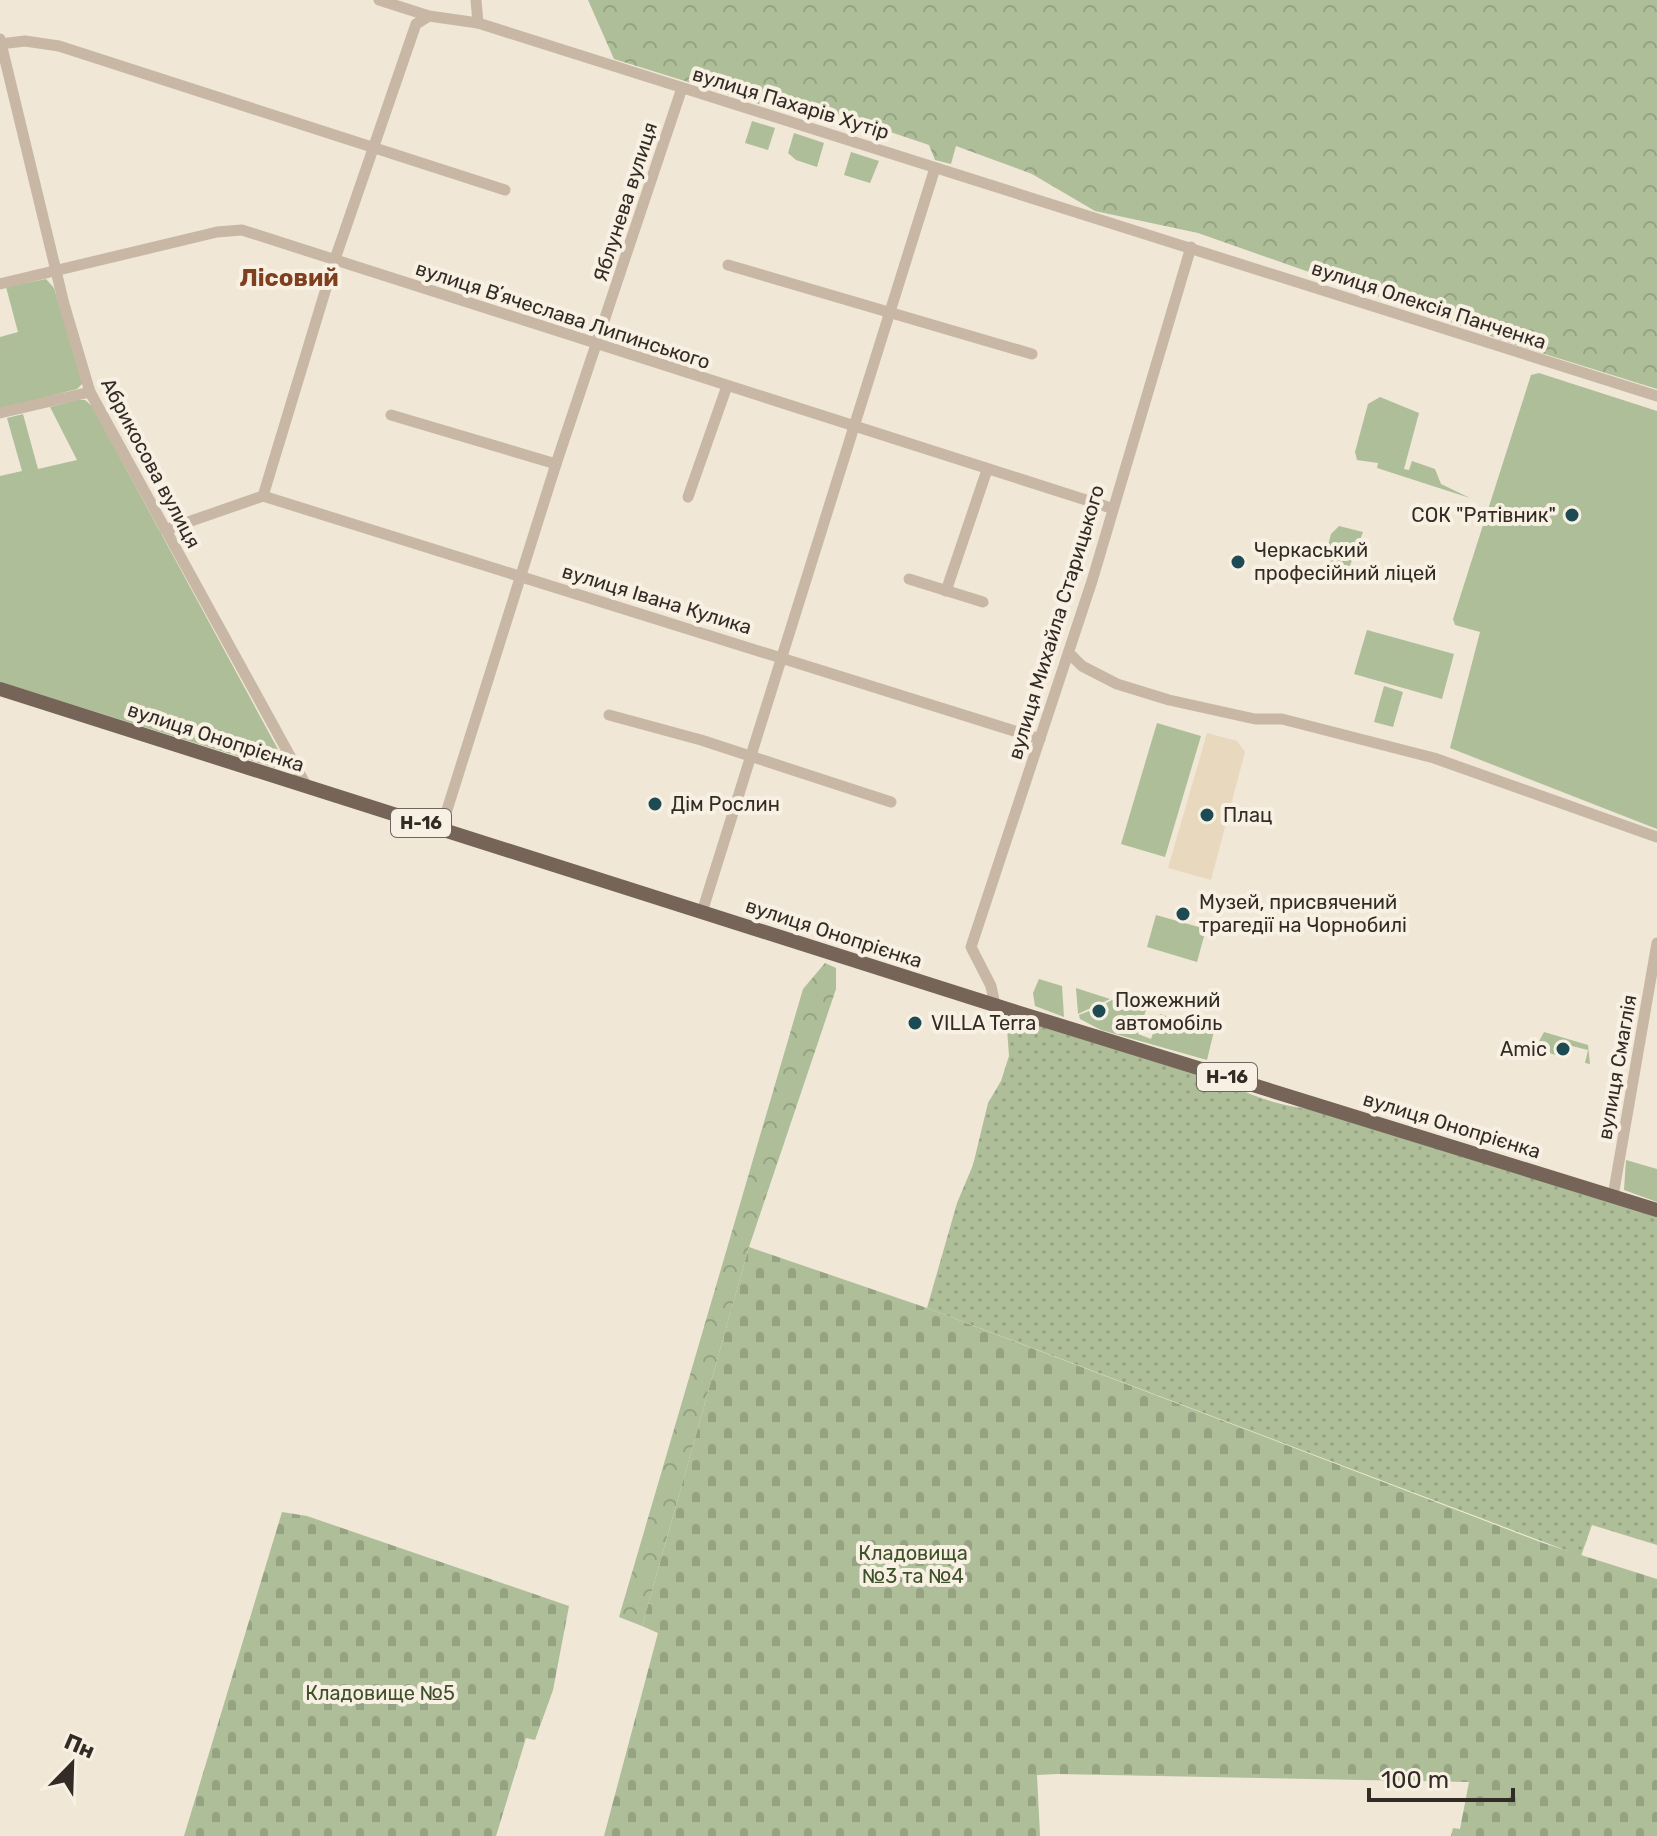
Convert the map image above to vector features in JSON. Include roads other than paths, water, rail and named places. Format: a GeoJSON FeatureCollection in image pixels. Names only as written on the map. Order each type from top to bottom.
{"type":"FeatureCollection","features":[{"type":"Feature","properties":{"kind":"main road","name":"вулиця Онопрієнка"},"geometry":{"type":"LineString","coordinates":[[0,689],[995,1005],[1657,1210]]}},
{"type":"Feature","properties":{"kind":"street","name":"вулиця Пахарів Хутір"},"geometry":{"type":"LineString","coordinates":[[379,0],[429,16],[478,23],[1191,247]]}},
{"type":"Feature","properties":{"kind":"street"},"geometry":{"type":"LineString","coordinates":[[476,0],[478,23]]}},
{"type":"Feature","properties":{"kind":"street"},"geometry":{"type":"LineString","coordinates":[[165,530],[263,496],[371,148],[416,24],[429,16]]}},
{"type":"Feature","properties":{"kind":"street"},"geometry":{"type":"LineString","coordinates":[[1,43],[25,41],[59,46],[505,190]]}},
{"type":"Feature","properties":{"kind":"street","name":"Абрикосова вулиця"},"geometry":{"type":"LineString","coordinates":[[1,43],[90,392],[307,787]]}},
{"type":"Feature","properties":{"kind":"street","name":"Яблунева вулиця"},"geometry":{"type":"LineString","coordinates":[[441,829],[556,464],[682,88]]}},
{"type":"Feature","properties":{"kind":"street"},"geometry":{"type":"LineString","coordinates":[[702,912],[935,168]]}},
{"type":"Feature","properties":{"kind":"street","name":"вулиця Вʼячеслава Липинського"},"geometry":{"type":"LineString","coordinates":[[0,284],[217,232],[242,230],[334,262],[1111,508]]}},
{"type":"Feature","properties":{"kind":"street","name":"вулиця Олексія Панченка"},"geometry":{"type":"LineString","coordinates":[[1191,247],[1657,396]]}},
{"type":"Feature","properties":{"kind":"street","name":"вулиця Михайла Старицького"},"geometry":{"type":"LineString","coordinates":[[995,1005],[991,986],[971,947],[1069,653],[1191,247]]}},
{"type":"Feature","properties":{"kind":"street"},"geometry":{"type":"LineString","coordinates":[[728,265],[1032,354]]}},
{"type":"Feature","properties":{"kind":"street"},"geometry":{"type":"LineString","coordinates":[[688,497],[727,386]]}},
{"type":"Feature","properties":{"kind":"street"},"geometry":{"type":"LineString","coordinates":[[0,413],[90,392]]}},
{"type":"Feature","properties":{"kind":"street"},"geometry":{"type":"LineString","coordinates":[[391,415],[556,464]]}},
{"type":"Feature","properties":{"kind":"street"},"geometry":{"type":"LineString","coordinates":[[946,591],[987,470]]}},
{"type":"Feature","properties":{"kind":"street","name":"вулиця Івана Кулика"},"geometry":{"type":"LineString","coordinates":[[263,496],[1040,739]]}},
{"type":"Feature","properties":{"kind":"street"},"geometry":{"type":"LineString","coordinates":[[909,579],[983,602]]}},
{"type":"Feature","properties":{"kind":"street"},"geometry":{"type":"LineString","coordinates":[[1069,653],[1098,676],[1143,692],[1255,719],[1282,719],[1434,758],[1657,837]]}},
{"type":"Feature","properties":{"kind":"street"},"geometry":{"type":"LineString","coordinates":[[609,715],[752,756],[891,802]]}},
{"type":"Feature","properties":{"kind":"street","name":"вулиця Смаглія"},"geometry":{"type":"LineString","coordinates":[[1613,1196],[1657,943]]}},
{"type":"Feature","properties":{"kind":"place","name":"СОК \"Рятівник\""},"geometry":{"type":"Point","coordinates":[1572,515]}},
{"type":"Feature","properties":{"kind":"place","name":"Черкаський професійний ліцей"},"geometry":{"type":"Point","coordinates":[1238,562]}},
{"type":"Feature","properties":{"kind":"place","name":"Дім Рослин"},"geometry":{"type":"Point","coordinates":[655,804]}},
{"type":"Feature","properties":{"kind":"place","name":"Плац"},"geometry":{"type":"Point","coordinates":[1207,815]}},
{"type":"Feature","properties":{"kind":"place","name":"Музей, присвячений трагедії на Чорнобилі"},"geometry":{"type":"Point","coordinates":[1183,914]}},
{"type":"Feature","properties":{"kind":"place","name":"Пожежний автомобіль"},"geometry":{"type":"Point","coordinates":[1099,1011]}},
{"type":"Feature","properties":{"kind":"place","name":"VILLA Terra"},"geometry":{"type":"Point","coordinates":[915,1023]}},
{"type":"Feature","properties":{"kind":"place","name":"Amic"},"geometry":{"type":"Point","coordinates":[1563,1049]}},
{"type":"Feature","properties":{"kind":"district","name":"Лісовий"},"geometry":{"type":"Point","coordinates":[289,278]}},
{"type":"Feature","properties":{"kind":"park label","name":"Кладовища №3 та №4"},"geometry":{"type":"Point","coordinates":[913,1564]}},
{"type":"Feature","properties":{"kind":"park label","name":"Кладовище №5"},"geometry":{"type":"Point","coordinates":[380,1693]}}]}
